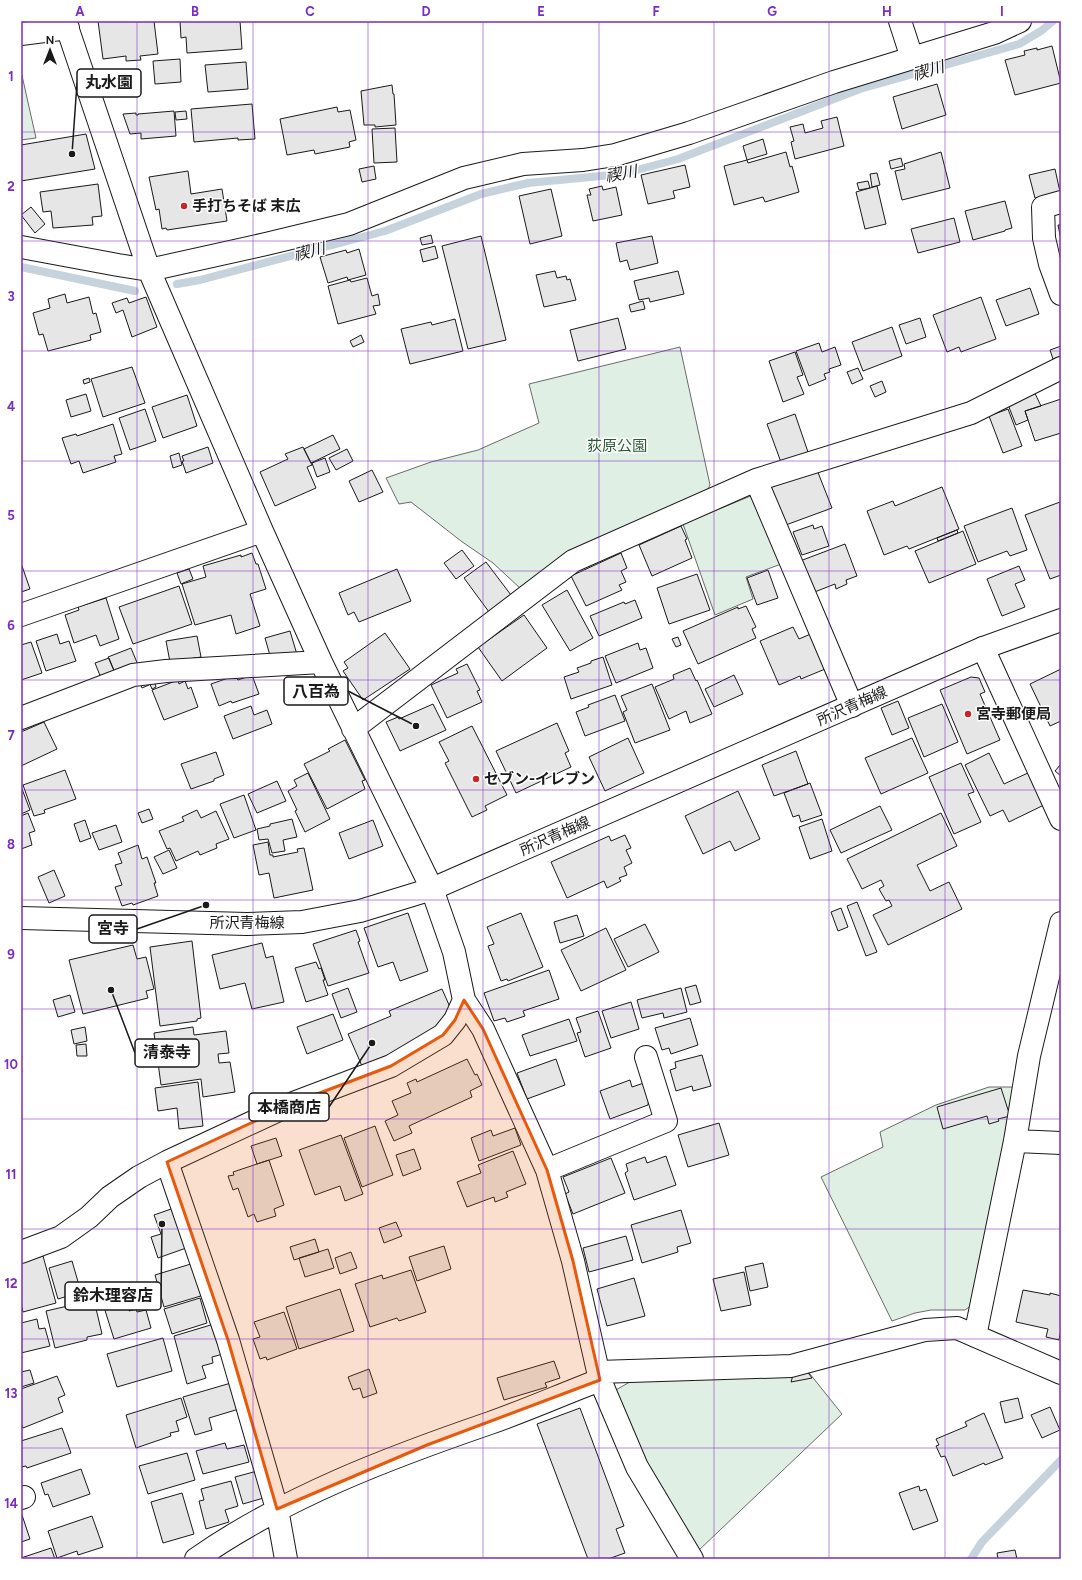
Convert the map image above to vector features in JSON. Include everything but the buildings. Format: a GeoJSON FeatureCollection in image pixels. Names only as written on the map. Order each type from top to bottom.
{"type":"FeatureCollection","features":[{"type":"Feature","properties":{"kind":"street"},"geometry":{"type":"LineString","coordinates":[[900,21],[912,58]]}},
{"type":"Feature","properties":{"kind":"street"},"geometry":{"type":"LineString","coordinates":[[21,247],[118,266],[149,270],[349,224],[464,178],[523,164],[583,160],[615,155],[689,134],[834,82],[994,33],[1020,21]]}},
{"type":"Feature","properties":{"kind":"street"},"geometry":{"type":"LineString","coordinates":[[21,34],[66,25],[149,270],[262,531],[321,662],[432,889],[454,952],[464,1000],[483,1030],[547,1170],[573,1261],[599,1376],[637,1467],[692,1559]]}},
{"type":"Feature","properties":{"kind":"street"},"geometry":{"type":"LineString","coordinates":[[1061,202],[1043,206],[1044,238],[1050,264],[1061,294]]}},
{"type":"Feature","properties":{"kind":"street"},"geometry":{"type":"LineString","coordinates":[[353,729],[573,561],[756,480],[971,413],[1061,368]]}},
{"type":"Feature","properties":{"kind":"street"},"geometry":{"type":"LineString","coordinates":[[756,480],[852,706]]}},
{"type":"Feature","properties":{"kind":"street"},"geometry":{"type":"LineString","coordinates":[[21,615],[262,531]]}},
{"type":"Feature","properties":{"kind":"street","name":"所沢青梅線"},"geometry":{"type":"LineString","coordinates":[[21,918],[247,924],[302,922],[360,911],[432,889],[983,648],[1061,620]]}},
{"type":"Feature","properties":{"kind":"street"},"geometry":{"type":"LineString","coordinates":[[983,648],[1061,819]]}},
{"type":"Feature","properties":{"kind":"street"},"geometry":{"type":"LineString","coordinates":[[21,718],[133,675],[166,671],[321,662]]}},
{"type":"Feature","properties":{"kind":"street"},"geometry":{"type":"LineString","coordinates":[[975,1336],[1016,1141],[1029,1056],[1061,924]]}},
{"type":"Feature","properties":{"kind":"street"},"geometry":{"type":"LineString","coordinates":[[21,1252],[61,1238],[88,1217],[110,1197],[139,1177],[167,1162],[296,1102],[391,1066],[443,1036],[455,1020],[464,1000]]}},
{"type":"Feature","properties":{"kind":"street"},"geometry":{"type":"LineString","coordinates":[[547,1170],[666,1121],[646,1057]]}},
{"type":"Feature","properties":{"kind":"street"},"geometry":{"type":"LineString","coordinates":[[1016,1141],[1061,1143]]}},
{"type":"Feature","properties":{"kind":"street"},"geometry":{"type":"LineString","coordinates":[[167,1162],[228,1340],[277,1509],[286,1559]]}},
{"type":"Feature","properties":{"kind":"street"},"geometry":{"type":"LineString","coordinates":[[196,1559],[277,1509],[353,1474],[427,1445],[490,1423],[599,1376],[791,1366],[925,1330],[957,1328],[1061,1373]]}},
{"type":"Feature","properties":{"kind":"highlighted area"},"geometry":{"type":"Polygon","coordinates":[[[464,1000],[483,1029],[547,1170],[573,1261],[600,1380],[427,1445],[277,1509],[228,1340],[167,1162],[296,1102],[391,1066],[443,1035],[455,1020],[464,1000]]]}},
{"type":"Feature","properties":{"kind":"green space"},"geometry":{"type":"Polygon","coordinates":[[[21,71],[36,138],[21,140],[21,71]]]}},
{"type":"Feature","properties":{"kind":"green space","name":"荻原公園"},"geometry":{"type":"Polygon","coordinates":[[[680,347],[710,485],[705,495],[521,589],[493,563],[461,541],[411,502],[399,504],[386,478],[431,462],[478,450],[539,423],[529,384],[680,347]]]}},
{"type":"Feature","properties":{"kind":"green space"},"geometry":{"type":"Polygon","coordinates":[[[753,495],[784,563],[746,577],[753,599],[715,615],[683,524],[753,495]]]}},
{"type":"Feature","properties":{"kind":"green space"},"geometry":{"type":"Polygon","coordinates":[[[989,1087],[1020,1087],[976,1302],[965,1310],[931,1310],[915,1313],[892,1321],[821,1177],[883,1147],[880,1132],[936,1105],[989,1087]]]}},
{"type":"Feature","properties":{"kind":"green space"},"geometry":{"type":"Polygon","coordinates":[[[806,1369],[842,1414],[698,1551],[646,1463],[614,1391],[635,1379],[806,1369]]]}},
{"type":"Feature","properties":{"kind":"waterway","name":"禊川"},"geometry":{"type":"LineString","coordinates":[[177,284],[200,280],[385,231],[481,194],[528,183],[622,174],[678,159],[860,89],[1019,44],[1041,31],[1053,21]]}},
{"type":"Feature","properties":{"kind":"waterway","name":"禊川"},"geometry":{"type":"LineString","coordinates":[[21,267],[135,291]]}},
{"type":"Feature","properties":{"kind":"waterway"},"geometry":{"type":"LineString","coordinates":[[971,1559],[982,1542],[1061,1460]]}},
{"type":"Feature","properties":{"kind":"place","name":"丸水園"},"geometry":{"type":"Point","coordinates":[72,154]}},
{"type":"Feature","properties":{"kind":"place","name":"手打ちそば 末広"},"geometry":{"type":"Point","coordinates":[184,206]}},
{"type":"Feature","properties":{"kind":"place","name":"宮寺郵便局"},"geometry":{"type":"Point","coordinates":[968,714]}},
{"type":"Feature","properties":{"kind":"place","name":"八百為"},"geometry":{"type":"Point","coordinates":[416,726]}},
{"type":"Feature","properties":{"kind":"place","name":"セブン-イレブン"},"geometry":{"type":"Point","coordinates":[476,779]}},
{"type":"Feature","properties":{"kind":"place","name":"宮寺"},"geometry":{"type":"Point","coordinates":[206,905]}},
{"type":"Feature","properties":{"kind":"place","name":"清泰寺"},"geometry":{"type":"Point","coordinates":[111,990]}},
{"type":"Feature","properties":{"kind":"place","name":"本橋商店"},"geometry":{"type":"Point","coordinates":[372,1043]}},
{"type":"Feature","properties":{"kind":"place","name":"鈴木理容店"},"geometry":{"type":"Point","coordinates":[162,1224]}}]}
